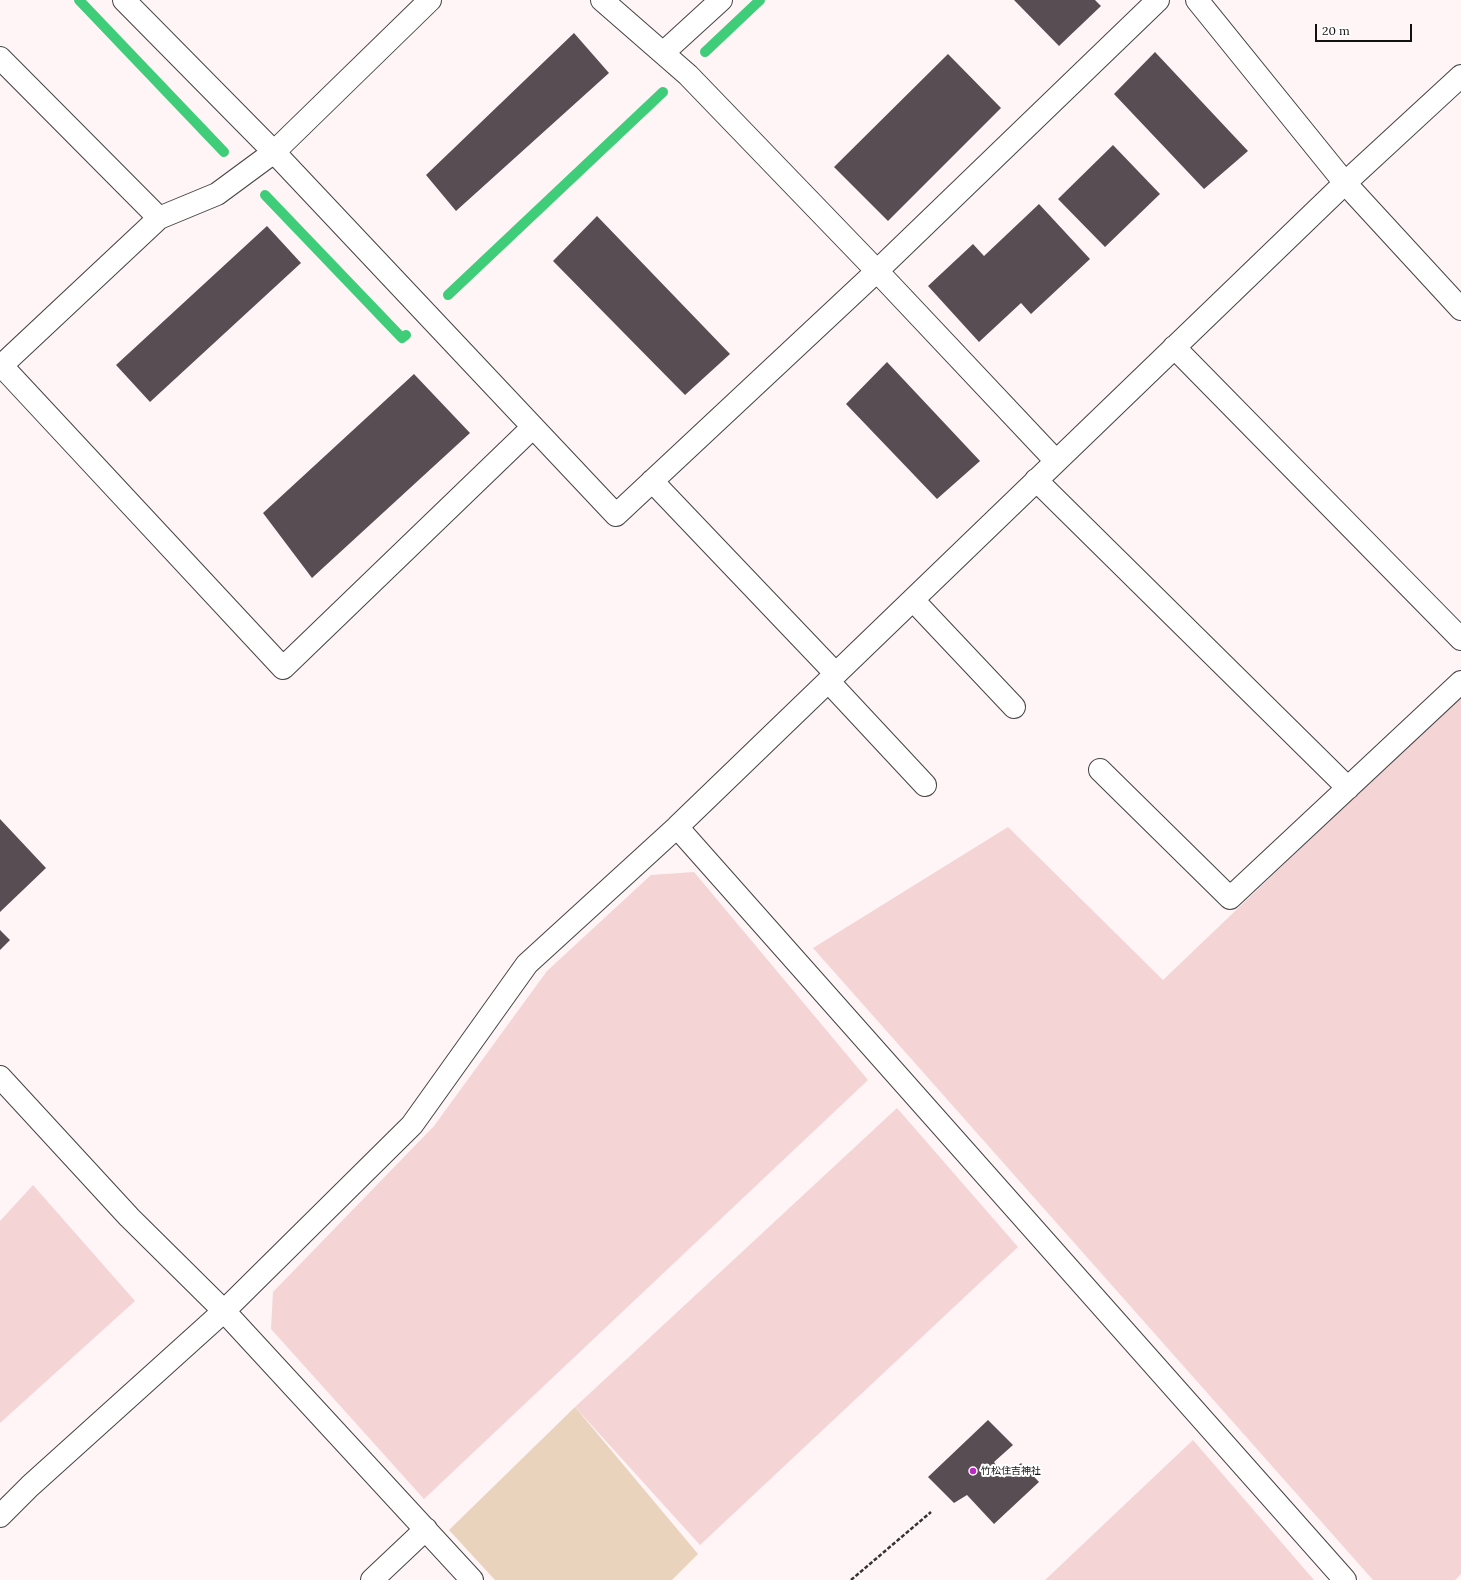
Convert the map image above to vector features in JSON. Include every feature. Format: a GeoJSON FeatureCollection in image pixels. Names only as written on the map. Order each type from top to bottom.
{"type":"FeatureCollection","features":[{"type":"Feature","properties":{"kind":"street"},"geometry":{"type":"LineString","coordinates":[[124,0],[274,152],[616,515],[877,271],[1158,0]]}},
{"type":"Feature","properties":{"kind":"street"},"geometry":{"type":"LineString","coordinates":[[430,0],[274,152],[217,194],[159,218],[0,366],[283,668],[533,427]]}},
{"type":"Feature","properties":{"kind":"street"},"geometry":{"type":"LineString","coordinates":[[602,0],[688,75],[877,271],[1056,461]]}},
{"type":"Feature","properties":{"kind":"street"},"geometry":{"type":"LineString","coordinates":[[663,53],[721,0]]}},
{"type":"Feature","properties":{"kind":"street"},"geometry":{"type":"LineString","coordinates":[[1197,0],[1345,183],[1461,309]]}},
{"type":"Feature","properties":{"kind":"street"},"geometry":{"type":"LineString","coordinates":[[0,58],[159,218]]}},
{"type":"Feature","properties":{"kind":"street"},"geometry":{"type":"LineString","coordinates":[[0,1516],[30,1486],[224,1311],[412,1125],[527,964],[677,827],[1345,183],[1461,76]]}},
{"type":"Feature","properties":{"kind":"street"},"geometry":{"type":"LineString","coordinates":[[1174,347],[1461,638]]}},
{"type":"Feature","properties":{"kind":"street"},"geometry":{"type":"LineString","coordinates":[[1036,480],[1348,788]]}},
{"type":"Feature","properties":{"kind":"street"},"geometry":{"type":"LineString","coordinates":[[652,481],[832,677],[925,785]]}},
{"type":"Feature","properties":{"kind":"street"},"geometry":{"type":"LineString","coordinates":[[913,600],[1014,707]]}},
{"type":"Feature","properties":{"kind":"street"},"geometry":{"type":"LineString","coordinates":[[1100,770],[1230,898],[1461,682]]}},
{"type":"Feature","properties":{"kind":"street"},"geometry":{"type":"LineString","coordinates":[[677,827],[1345,1580]]}},
{"type":"Feature","properties":{"kind":"street"},"geometry":{"type":"LineString","coordinates":[[0,1076],[129,1217],[224,1311],[472,1580]]}},
{"type":"Feature","properties":{"kind":"street"},"geometry":{"type":"LineString","coordinates":[[372,1580],[426,1529]]}},
{"type":"Feature","properties":{"kind":"path"},"geometry":{"type":"LineString","coordinates":[[851,1580],[931,1512]]}},
{"type":"Feature","properties":{"kind":"shaded area"},"geometry":{"type":"Polygon","coordinates":[[[1461,695],[1461,1574],[1455,1580],[1373,1580],[813,948],[1008,827],[1163,980],[1461,695]]]}},
{"type":"Feature","properties":{"kind":"shaded area"},"geometry":{"type":"Polygon","coordinates":[[[694,872],[868,1080],[424,1499],[271,1329],[273,1292],[434,1126],[547,971],[651,875],[694,872]]]}},
{"type":"Feature","properties":{"kind":"shaded area"},"geometry":{"type":"Polygon","coordinates":[[[897,1108],[1018,1247],[700,1545],[575,1407],[897,1108]]]}},
{"type":"Feature","properties":{"kind":"shaded area"},"geometry":{"type":"Polygon","coordinates":[[[33,1185],[135,1301],[0,1423],[0,1221],[33,1185]]]}},
{"type":"Feature","properties":{"kind":"shaded area"},"geometry":{"type":"Polygon","coordinates":[[[575,1407],[698,1554],[672,1580],[495,1580],[449,1530],[575,1407]]]}},
{"type":"Feature","properties":{"kind":"shaded area"},"geometry":{"type":"Polygon","coordinates":[[[1193,1440],[1314,1580],[1045,1580],[1193,1440]]]}},
{"type":"Feature","properties":{"kind":"building"},"geometry":{"type":"Polygon","coordinates":[[[1014,0],[1095,0],[1101,6],[1059,46],[1014,0]]]}},
{"type":"Feature","properties":{"kind":"building"},"geometry":{"type":"Polygon","coordinates":[[[574,33],[609,73],[456,211],[426,175],[574,33]]]}},
{"type":"Feature","properties":{"kind":"building"},"geometry":{"type":"Polygon","coordinates":[[[1155,52],[1248,151],[1204,189],[1114,94],[1155,52]]]}},
{"type":"Feature","properties":{"kind":"building"},"geometry":{"type":"Polygon","coordinates":[[[948,54],[1001,108],[888,221],[834,167],[948,54]]]}},
{"type":"Feature","properties":{"kind":"building"},"geometry":{"type":"Polygon","coordinates":[[[1113,145],[1160,194],[1105,247],[1058,199],[1113,145]]]}},
{"type":"Feature","properties":{"kind":"building"},"geometry":{"type":"Polygon","coordinates":[[[1039,204],[1090,259],[1031,314],[1021,303],[979,342],[928,286],[973,244],[984,256],[1039,204]]]}},
{"type":"Feature","properties":{"kind":"building"},"geometry":{"type":"Polygon","coordinates":[[[597,216],[730,354],[685,395],[553,261],[597,216]]]}},
{"type":"Feature","properties":{"kind":"building"},"geometry":{"type":"Polygon","coordinates":[[[267,226],[301,263],[150,402],[116,365],[267,226]]]}},
{"type":"Feature","properties":{"kind":"building"},"geometry":{"type":"Polygon","coordinates":[[[887,362],[980,461],[937,499],[846,404],[887,362]]]}},
{"type":"Feature","properties":{"kind":"building"},"geometry":{"type":"Polygon","coordinates":[[[414,374],[470,433],[312,578],[263,513],[414,374]]]}},
{"type":"Feature","properties":{"kind":"building"},"geometry":{"type":"Polygon","coordinates":[[[0,819],[46,868],[0,912],[0,819]]]}},
{"type":"Feature","properties":{"kind":"building"},"geometry":{"type":"Polygon","coordinates":[[[0,930],[10,940],[0,950],[0,930]]]}},
{"type":"Feature","properties":{"kind":"building"},"geometry":{"type":"Polygon","coordinates":[[[988,1420],[1013,1445],[994,1462],[1004,1478],[1021,1463],[1039,1482],[994,1524],[967,1495],[954,1503],[928,1477],[988,1420]]]}},
{"type":"Feature","properties":{"kind":"waterway"},"geometry":{"type":"LineString","coordinates":[[79,0],[224,152]]}},
{"type":"Feature","properties":{"kind":"waterway"},"geometry":{"type":"LineString","coordinates":[[705,52],[760,0]]}},
{"type":"Feature","properties":{"kind":"waterway"},"geometry":{"type":"LineString","coordinates":[[448,295],[663,92]]}},
{"type":"Feature","properties":{"kind":"waterway"},"geometry":{"type":"LineString","coordinates":[[265,195],[402,338],[406,335]]}},
{"type":"Feature","properties":{"kind":"place","name":"竹松住吉神社"},"geometry":{"type":"Point","coordinates":[973,1471]}}]}
